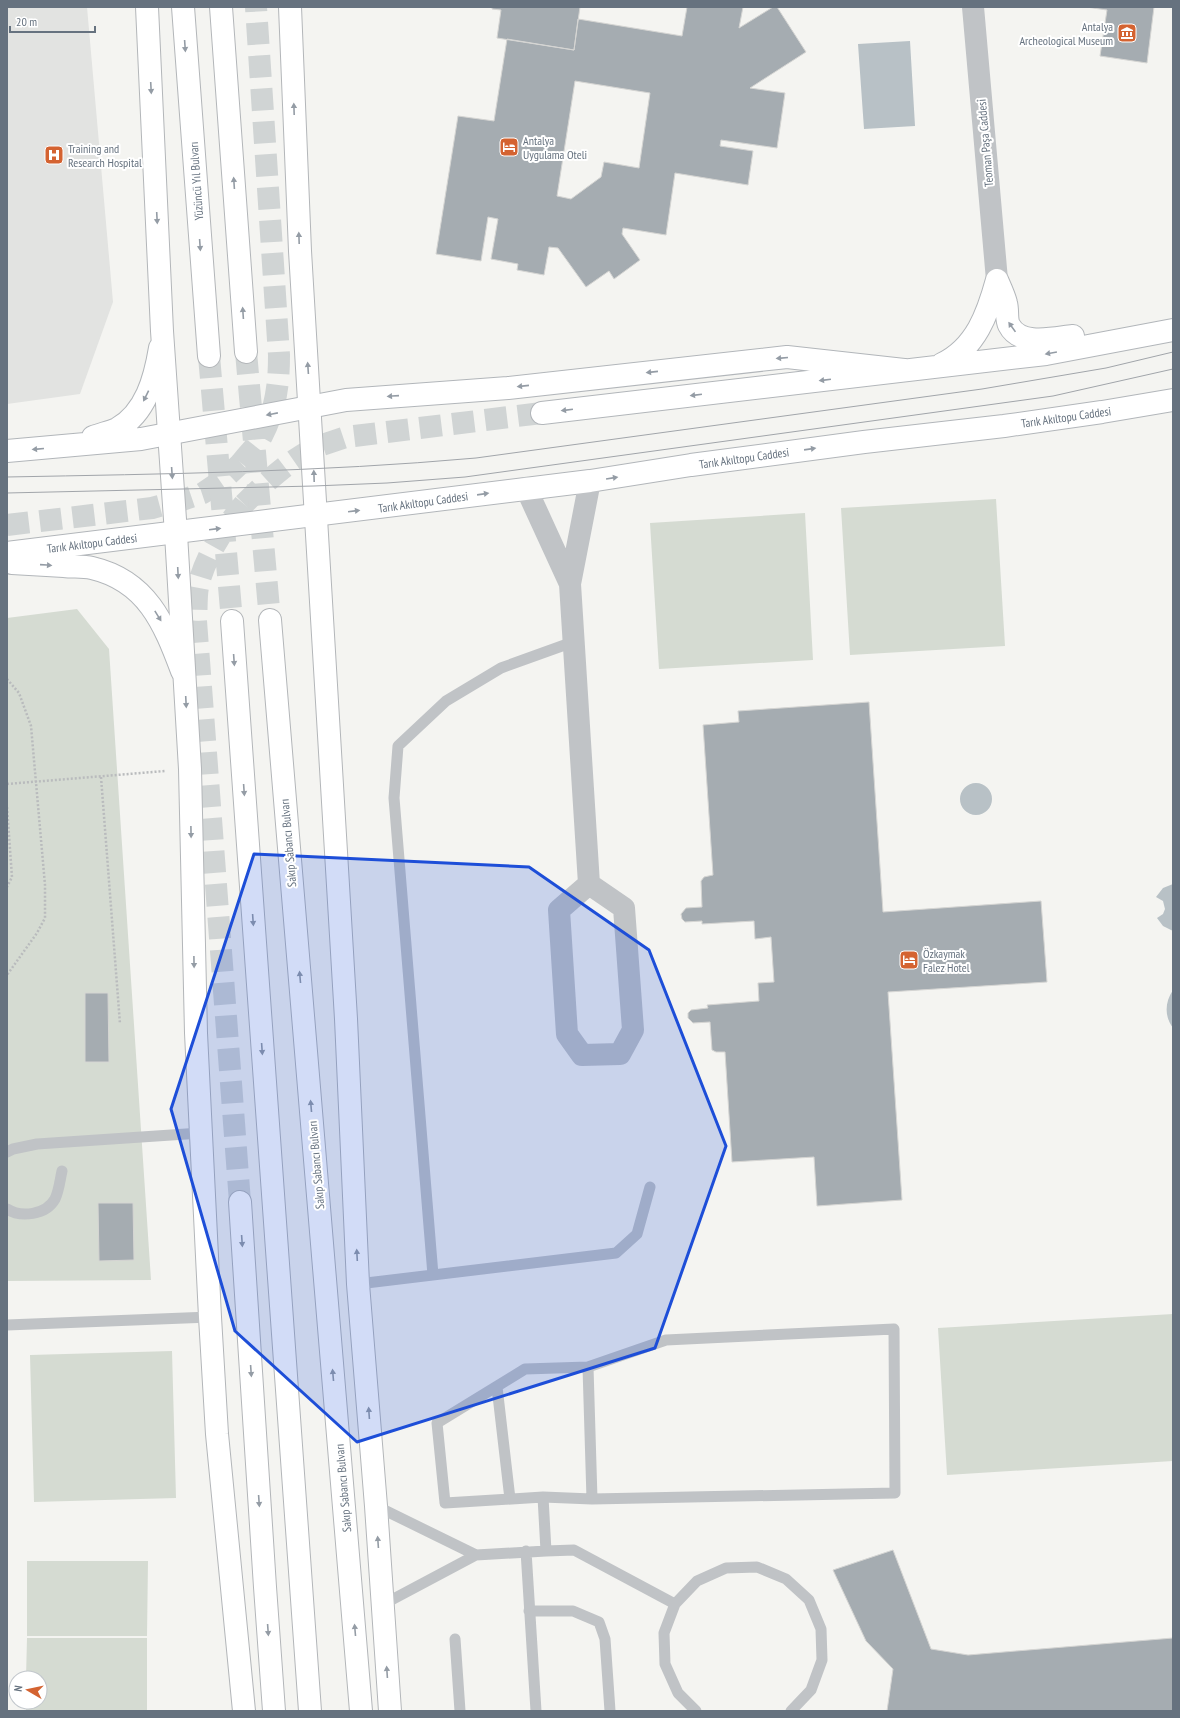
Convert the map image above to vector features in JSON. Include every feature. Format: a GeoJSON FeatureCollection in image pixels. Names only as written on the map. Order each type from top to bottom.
{"type":"FeatureCollection","features":[{"type":"Feature","properties":{"kind":"main road"},"geometry":{"type":"LineString","coordinates":[[147,7],[162,331],[190,769],[196,1033],[210,1317],[217,1434],[244,1711]]}},
{"type":"Feature","properties":{"kind":"main road","name":"Yüzüncü Yıl Bulvarı"},"geometry":{"type":"LineString","coordinates":[[182,7],[209,356]]}},
{"type":"Feature","properties":{"kind":"main road"},"geometry":{"type":"LineString","coordinates":[[221,7],[246,352]]}},
{"type":"Feature","properties":{"kind":"main road"},"geometry":{"type":"LineString","coordinates":[[290,7],[300,251],[346,1019],[358,1284],[376,1506],[390,1711]]}},
{"type":"Feature","properties":{"kind":"main road"},"geometry":{"type":"LineString","coordinates":[[998,280],[1006,304],[1008,325],[1024,338],[1039,339],[1173,330]]}},
{"type":"Feature","properties":{"kind":"main road"},"geometry":{"type":"LineString","coordinates":[[937,366],[953,359],[965,349],[974,337],[985,318],[998,280]]}},
{"type":"Feature","properties":{"kind":"main road"},"geometry":{"type":"LineString","coordinates":[[542,413],[1046,354],[1173,330]]}},
{"type":"Feature","properties":{"kind":"main road"},"geometry":{"type":"LineString","coordinates":[[70,446],[117,429],[130,420],[141,406],[150,388],[156,371],[162,331]]}},
{"type":"Feature","properties":{"kind":"main road"},"geometry":{"type":"LineString","coordinates":[[7,451],[141,439],[350,399],[508,388],[787,357],[904,370]]}},
{"type":"Feature","properties":{"kind":"main road","name":"Tarık Akıltopu Caddesi"},"geometry":{"type":"LineString","coordinates":[[7,553],[176,534],[590,481],[691,465],[840,445],[1004,426],[1173,400]]}},
{"type":"Feature","properties":{"kind":"main road"},"geometry":{"type":"LineString","coordinates":[[7,563],[90,568],[108,573],[128,584],[147,601],[159,617],[171,641],[184,677]]}},
{"type":"Feature","properties":{"kind":"main road","name":"Sakıp Sabancı Bulvarı"},"geometry":{"type":"LineString","coordinates":[[270,620],[361,1711]]}},
{"type":"Feature","properties":{"kind":"main road"},"geometry":{"type":"LineString","coordinates":[[232,622],[310,1711]]}},
{"type":"Feature","properties":{"kind":"main road"},"geometry":{"type":"LineString","coordinates":[[240,1202],[264,1587],[274,1711]]}},
{"type":"Feature","properties":{"kind":"street","name":"Teoman Paşa Caddesi"},"geometry":{"type":"LineString","coordinates":[[973,7],[998,280]]}},
{"type":"Feature","properties":{"kind":"street"},"geometry":{"type":"LineString","coordinates":[[589,884],[570,584],[590,481]]}},
{"type":"Feature","properties":{"kind":"street"},"geometry":{"type":"LineString","coordinates":[[526,488],[570,584]]}},
{"type":"Feature","properties":{"kind":"street"},"geometry":{"type":"LineString","coordinates":[[589,884],[624,908],[634,1030],[620,1054],[582,1055],[567,1034],[559,910],[589,884]]}},
{"type":"Feature","properties":{"kind":"lane"},"geometry":{"type":"LineString","coordinates":[[433,1275],[394,798],[398,746],[452,697],[501,668],[573,642]]}},
{"type":"Feature","properties":{"kind":"lane"},"geometry":{"type":"LineString","coordinates":[[7,1152],[13,1149],[37,1144],[201,1133]]}},
{"type":"Feature","properties":{"kind":"lane"},"geometry":{"type":"LineString","coordinates":[[7,1208],[11,1211],[28,1214],[45,1210],[55,1199],[62,1171]]}},
{"type":"Feature","properties":{"kind":"lane"},"geometry":{"type":"LineString","coordinates":[[358,1284],[616,1253],[638,1234],[650,1187]]}},
{"type":"Feature","properties":{"kind":"lane"},"geometry":{"type":"LineString","coordinates":[[7,1325],[210,1317]]}},
{"type":"Feature","properties":{"kind":"lane"},"geometry":{"type":"LineString","coordinates":[[894,1329],[895,1493],[592,1499],[543,1497],[445,1503],[437,1423],[497,1386],[525,1369],[588,1367],[666,1340],[894,1329]]}},
{"type":"Feature","properties":{"kind":"lane"},"geometry":{"type":"LineString","coordinates":[[588,1367],[592,1499]]}},
{"type":"Feature","properties":{"kind":"lane"},"geometry":{"type":"LineString","coordinates":[[497,1386],[510,1499]]}},
{"type":"Feature","properties":{"kind":"lane"},"geometry":{"type":"LineString","coordinates":[[543,1497],[546,1551]]}},
{"type":"Feature","properties":{"kind":"lane"},"geometry":{"type":"LineString","coordinates":[[376,1506],[476,1555]]}},
{"type":"Feature","properties":{"kind":"lane"},"geometry":{"type":"LineString","coordinates":[[382,1605],[476,1555],[526,1551],[574,1550],[675,1604]]}},
{"type":"Feature","properties":{"kind":"lane"},"geometry":{"type":"LineString","coordinates":[[526,1551],[536,1711]]}},
{"type":"Feature","properties":{"kind":"lane"},"geometry":{"type":"LineString","coordinates":[[696,1711],[678,1693],[665,1664],[664,1633],[675,1604],[697,1581],[726,1568],[757,1567],[786,1579],[809,1600],[822,1629],[822,1660],[811,1690],[791,1711]]}},
{"type":"Feature","properties":{"kind":"lane"},"geometry":{"type":"LineString","coordinates":[[530,1611],[574,1611],[598,1622],[605,1639],[610,1711]]}},
{"type":"Feature","properties":{"kind":"lane"},"geometry":{"type":"LineString","coordinates":[[455,1639],[460,1711]]}},
{"type":"Feature","properties":{"kind":"path"},"geometry":{"type":"LineString","coordinates":[[7,679],[19,693],[31,726],[45,885],[45,918],[37,933],[7,975]]}},
{"type":"Feature","properties":{"kind":"path"},"geometry":{"type":"LineString","coordinates":[[7,784],[190,769]]}},
{"type":"Feature","properties":{"kind":"path"},"geometry":{"type":"LineString","coordinates":[[101,777],[120,1024]]}},
{"type":"Feature","properties":{"kind":"path"},"geometry":{"type":"LineString","coordinates":[[7,807],[12,877],[7,887]]}},
{"type":"Feature","properties":{"kind":"highlighted area"},"geometry":{"type":"Polygon","coordinates":[[[254,854],[529,867],[649,950],[726,1146],[655,1348],[357,1442],[235,1331],[171,1109],[254,854]]]}},
{"type":"Feature","properties":{"kind":"shaded area","name":"Training and Research Hospital"},"geometry":{"type":"Polygon","coordinates":[[[7,7],[87,7],[113,302],[80,394],[7,404],[7,7]]]}},
{"type":"Feature","properties":{"kind":"shaded area"},"geometry":{"type":"Polygon","coordinates":[[[910,41],[915,126],[864,129],[858,44],[910,41]]]}},
{"type":"Feature","properties":{"kind":"shaded area"},"geometry":{"type":"Polygon","coordinates":[[[996,499],[1005,646],[850,655],[841,508],[996,499]]]}},
{"type":"Feature","properties":{"kind":"shaded area"},"geometry":{"type":"Polygon","coordinates":[[[805,513],[813,660],[659,669],[650,523],[805,513]]]}},
{"type":"Feature","properties":{"kind":"shaded area"},"geometry":{"type":"Polygon","coordinates":[[[77,609],[109,649],[151,1280],[7,1281],[7,618],[77,609]]]}},
{"type":"Feature","properties":{"kind":"shaded area"},"geometry":{"type":"Polygon","coordinates":[[[976,783],[987,788],[992,799],[987,810],[976,815],[965,810],[960,799],[965,788],[976,783]]]}},
{"type":"Feature","properties":{"kind":"shaded area"},"geometry":{"type":"Polygon","coordinates":[[[1173,884],[1173,931],[1163,926],[1157,918],[1163,914],[1165,909],[1163,901],[1156,897],[1163,888],[1173,884]]]}},
{"type":"Feature","properties":{"kind":"shaded area"},"geometry":{"type":"Polygon","coordinates":[[[1173,990],[1173,1028],[1168,1019],[1167,1004],[1173,990]]]}},
{"type":"Feature","properties":{"kind":"shaded area"},"geometry":{"type":"Polygon","coordinates":[[[1173,1314],[1173,1461],[947,1475],[938,1328],[1173,1314]]]}},
{"type":"Feature","properties":{"kind":"shaded area"},"geometry":{"type":"Polygon","coordinates":[[[172,1351],[176,1498],[34,1502],[30,1355],[172,1351]]]}},
{"type":"Feature","properties":{"kind":"shaded area"},"geometry":{"type":"Polygon","coordinates":[[[27,1561],[148,1561],[147,1636],[27,1636],[27,1561]]]}},
{"type":"Feature","properties":{"kind":"shaded area"},"geometry":{"type":"Polygon","coordinates":[[[27,1638],[147,1638],[147,1711],[26,1711],[48,1710],[48,1670],[26,1670],[27,1638]]]}},
{"type":"Feature","properties":{"kind":"building"},"geometry":{"type":"Polygon","coordinates":[[[492,7],[580,7],[574,50],[497,38],[501,10],[492,9],[492,7]]]}},
{"type":"Feature","properties":{"kind":"building","name":"Antalya Uygulama Oteli"},"geometry":{"type":"Polygon","coordinates":[[[687,7],[743,7],[739,28],[773,7],[777,7],[806,52],[750,88],[785,93],[777,148],[721,140],[720,146],[753,151],[748,185],[675,173],[666,235],[623,228],[622,234],[640,260],[614,279],[609,271],[586,287],[558,248],[549,247],[544,275],[517,270],[518,264],[491,259],[498,219],[488,217],[481,261],[436,254],[458,116],[494,121],[507,39],[574,50],[578,19],[682,36],[687,7]],[[575,81],[557,196],[571,199],[601,177],[604,162],[639,168],[650,93],[575,81]]]}},
{"type":"Feature","properties":{"kind":"building","name":"Antalya Archeological Museum"},"geometry":{"type":"Polygon","coordinates":[[[1086,7],[1154,7],[1147,63],[1100,56],[1107,10],[1086,7]]]}},
{"type":"Feature","properties":{"kind":"building","name":"Özkaymak Falez Hotel"},"geometry":{"type":"Polygon","coordinates":[[[869,702],[883,912],[1041,901],[1047,982],[888,992],[902,1200],[817,1206],[814,1157],[732,1162],[725,1052],[716,1052],[712,1050],[710,1022],[693,1023],[688,1018],[688,1013],[691,1010],[708,1008],[707,1005],[759,1001],[758,983],[774,982],[771,937],[755,939],[754,921],[702,924],[702,921],[685,922],[682,919],[681,914],[686,908],[702,907],[701,881],[704,877],[713,875],[703,725],[739,722],[738,711],[869,702]]]}},
{"type":"Feature","properties":{"kind":"building"},"geometry":{"type":"Polygon","coordinates":[[[85,993],[108,993],[109,1062],[85,1062],[85,993]]]}},
{"type":"Feature","properties":{"kind":"building"},"geometry":{"type":"Polygon","coordinates":[[[98,1203],[133,1203],[134,1260],[99,1261],[98,1203]]]}},
{"type":"Feature","properties":{"kind":"building"},"geometry":{"type":"Polygon","coordinates":[[[893,1550],[931,1649],[968,1655],[1173,1638],[1173,1711],[887,1711],[893,1669],[866,1641],[833,1570],[893,1550]]]}},
{"type":"Feature","properties":{"kind":"tunnel"},"geometry":{"type":"LineString","coordinates":[[241,463],[262,436],[271,416],[276,396],[279,366],[256,7]]}},
{"type":"Feature","properties":{"kind":"tunnel"},"geometry":{"type":"LineString","coordinates":[[246,352],[270,620]]}},
{"type":"Feature","properties":{"kind":"tunnel"},"geometry":{"type":"LineString","coordinates":[[209,356],[232,621]]}},
{"type":"Feature","properties":{"kind":"tunnel"},"geometry":{"type":"LineString","coordinates":[[244,504],[270,479],[298,457],[319,446],[346,437],[542,413]]}},
{"type":"Feature","properties":{"kind":"tunnel"},"geometry":{"type":"LineString","coordinates":[[7,525],[152,508],[203,493],[225,478],[241,463]]}},
{"type":"Feature","properties":{"kind":"tunnel"},"geometry":{"type":"LineString","coordinates":[[240,1202],[196,621],[198,587],[205,564],[216,543],[244,504]]}},
{"type":"Feature","properties":{"kind":"tram line"},"geometry":{"type":"LineString","coordinates":[[7,477],[301,469],[418,463],[476,458],[982,389],[1106,368],[1173,352]]}},
{"type":"Feature","properties":{"kind":"tram line"},"geometry":{"type":"LineString","coordinates":[[7,493],[314,486],[387,483],[465,477],[1053,396],[1173,369]]}},
{"type":"Feature","properties":{"kind":"place","name":"Antalya Archeological Museum"},"geometry":{"type":"Point","coordinates":[1127,33]}},
{"type":"Feature","properties":{"kind":"place","name":"Antalya Uygulama Oteli"},"geometry":{"type":"Point","coordinates":[509,147]}},
{"type":"Feature","properties":{"kind":"place","name":"Training and Research Hospital"},"geometry":{"type":"Point","coordinates":[54,155]}},
{"type":"Feature","properties":{"kind":"place","name":"Özkaymak Falez Hotel"},"geometry":{"type":"Point","coordinates":[909,960]}}]}
